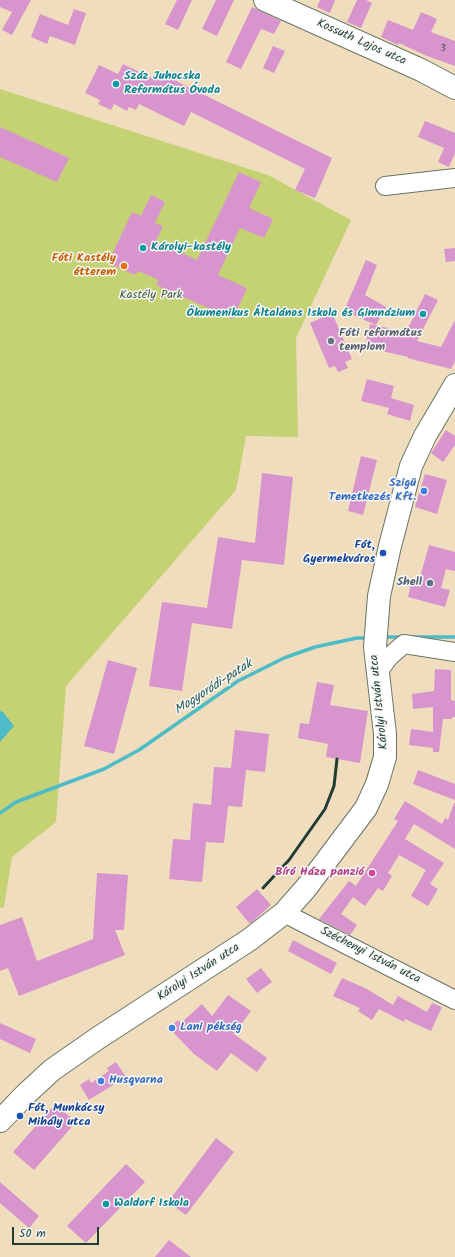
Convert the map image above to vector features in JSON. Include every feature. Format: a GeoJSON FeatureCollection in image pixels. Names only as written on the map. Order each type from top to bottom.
{"type":"FeatureCollection","features":[{"type":"Feature","properties":{"kind":"main road","name":"Kossuth Lajos utca"},"geometry":{"type":"LineString","coordinates":[[264,0],[421,70],[455,88]]}},
{"type":"Feature","properties":{"kind":"main road","name":"Károlyi István utca"},"geometry":{"type":"LineString","coordinates":[[0,1121],[52,1070],[98,1038],[249,940],[284,912],[306,888],[366,808],[377,784],[385,757],[386,746],[377,673],[375,638],[379,596],[390,546],[411,466],[425,436],[455,385]]}},
{"type":"Feature","properties":{"kind":"street"},"geometry":{"type":"LineString","coordinates":[[385,186],[455,178]]}},
{"type":"Feature","properties":{"kind":"street"},"geometry":{"type":"LineString","coordinates":[[377,673],[389,656],[404,644],[455,652]]}},
{"type":"Feature","properties":{"kind":"street","name":"Széchenyi István utca"},"geometry":{"type":"LineString","coordinates":[[284,912],[455,1000]]}},
{"type":"Feature","properties":{"kind":"green space","name":"Kastély Park"},"geometry":{"type":"Polygon","coordinates":[[[0,89],[268,175],[351,220],[296,338],[298,437],[246,436],[236,490],[66,686],[56,822],[12,857],[4,907],[0,908],[0,89]]]}},
{"type":"Feature","properties":{"kind":"water"},"geometry":{"type":"Polygon","coordinates":[[[0,711],[3,712],[14,726],[0,742],[0,711]]]}},
{"type":"Feature","properties":{"kind":"building"},"geometry":{"type":"Polygon","coordinates":[[[0,0],[31,0],[12,35],[2,30],[12,12],[0,7],[0,0]]]}},
{"type":"Feature","properties":{"kind":"building"},"geometry":{"type":"Polygon","coordinates":[[[177,0],[192,0],[178,30],[165,24],[177,0]]]}},
{"type":"Feature","properties":{"kind":"building"},"geometry":{"type":"Polygon","coordinates":[[[216,0],[234,0],[217,36],[202,29],[216,0]]]}},
{"type":"Feature","properties":{"kind":"building"},"geometry":{"type":"Polygon","coordinates":[[[320,0],[335,0],[330,13],[317,7],[320,0]]]}},
{"type":"Feature","properties":{"kind":"building"},"geometry":{"type":"Polygon","coordinates":[[[357,0],[366,0],[372,3],[361,28],[347,22],[357,0]]]}},
{"type":"Feature","properties":{"kind":"building"},"geometry":{"type":"Polygon","coordinates":[[[252,7],[281,21],[274,34],[261,29],[241,69],[226,62],[252,7]]]}},
{"type":"Feature","properties":{"kind":"building"},"geometry":{"type":"Polygon","coordinates":[[[74,9],[86,13],[75,45],[50,36],[47,44],[31,37],[40,14],[68,25],[74,9]]]}},
{"type":"Feature","properties":{"kind":"building"},"geometry":{"type":"Polygon","coordinates":[[[421,12],[437,19],[431,32],[455,41],[455,66],[427,56],[399,43],[398,45],[381,37],[388,20],[413,30],[421,12]]]}},
{"type":"Feature","properties":{"kind":"building"},"geometry":{"type":"Polygon","coordinates":[[[273,46],[285,51],[274,73],[263,68],[273,46]]]}},
{"type":"Feature","properties":{"kind":"building"},"geometry":{"type":"Polygon","coordinates":[[[123,64],[156,80],[160,73],[332,158],[315,198],[295,190],[305,169],[191,112],[184,126],[139,104],[136,110],[129,107],[127,111],[114,104],[111,110],[98,104],[100,100],[85,93],[99,65],[118,74],[123,64]]]}},
{"type":"Feature","properties":{"kind":"building"},"geometry":{"type":"Polygon","coordinates":[[[425,121],[455,133],[455,153],[449,167],[438,162],[444,148],[418,137],[425,121]]]}},
{"type":"Feature","properties":{"kind":"building"},"geometry":{"type":"Polygon","coordinates":[[[0,127],[69,158],[57,182],[0,157],[0,127]]]}},
{"type":"Feature","properties":{"kind":"building","name":"Károlyi-kastély"},"geometry":{"type":"Polygon","coordinates":[[[239,172],[261,182],[249,208],[273,219],[264,238],[240,228],[218,275],[247,288],[233,319],[156,285],[159,280],[138,271],[135,275],[108,263],[132,212],[141,216],[151,195],[165,202],[155,223],[163,226],[156,241],[197,260],[239,172]]]}},
{"type":"Feature","properties":{"kind":"building"},"geometry":{"type":"Polygon","coordinates":[[[455,248],[455,261],[446,262],[444,249],[455,248]]]}},
{"type":"Feature","properties":{"kind":"building"},"geometry":{"type":"Polygon","coordinates":[[[366,260],[377,265],[365,295],[386,307],[376,325],[344,311],[366,260]]]}},
{"type":"Feature","properties":{"kind":"building"},"geometry":{"type":"Polygon","coordinates":[[[425,294],[438,300],[417,341],[441,347],[455,320],[455,361],[451,369],[365,347],[370,324],[406,332],[425,294]]]}},
{"type":"Feature","properties":{"kind":"building","name":"Fóti református templom"},"geometry":{"type":"Polygon","coordinates":[[[332,313],[352,359],[345,362],[348,368],[338,372],[335,366],[329,368],[310,323],[332,313]]]}},
{"type":"Feature","properties":{"kind":"building"},"geometry":{"type":"Polygon","coordinates":[[[367,379],[394,386],[391,398],[414,405],[410,421],[387,414],[389,408],[361,401],[367,379]]]}},
{"type":"Feature","properties":{"kind":"building"},"geometry":{"type":"Polygon","coordinates":[[[446,430],[455,436],[455,445],[443,462],[431,453],[446,430]]]}},
{"type":"Feature","properties":{"kind":"building"},"geometry":{"type":"Polygon","coordinates":[[[361,456],[377,460],[363,515],[348,511],[361,456]]]}},
{"type":"Feature","properties":{"kind":"building"},"geometry":{"type":"Polygon","coordinates":[[[262,473],[293,477],[284,565],[242,560],[232,629],[192,623],[182,691],[149,686],[162,602],[207,608],[218,537],[255,543],[262,473]]]}},
{"type":"Feature","properties":{"kind":"building"},"geometry":{"type":"Polygon","coordinates":[[[425,474],[447,480],[437,514],[415,507],[425,474]]]}},
{"type":"Feature","properties":{"kind":"building"},"geometry":{"type":"Polygon","coordinates":[[[429,545],[455,552],[455,571],[446,569],[441,588],[450,590],[445,607],[408,597],[412,579],[419,581],[429,545]]]}},
{"type":"Feature","properties":{"kind":"building"},"geometry":{"type":"Polygon","coordinates":[[[108,660],[137,668],[114,754],[84,746],[108,660]]]}},
{"type":"Feature","properties":{"kind":"building"},"geometry":{"type":"Polygon","coordinates":[[[435,669],[451,670],[451,700],[455,701],[455,717],[452,717],[452,719],[443,719],[439,752],[433,752],[433,748],[409,745],[411,729],[433,732],[433,707],[413,709],[412,694],[434,691],[435,669]]]}},
{"type":"Feature","properties":{"kind":"building"},"geometry":{"type":"Polygon","coordinates":[[[317,682],[334,685],[330,705],[368,711],[360,763],[326,757],[328,744],[298,738],[300,723],[309,724],[317,682]]]}},
{"type":"Feature","properties":{"kind":"building"},"geometry":{"type":"Polygon","coordinates":[[[235,730],[269,734],[265,772],[246,770],[242,807],[228,806],[224,843],[206,842],[202,882],[169,879],[173,839],[190,840],[193,803],[211,805],[214,767],[231,768],[235,730]]]}},
{"type":"Feature","properties":{"kind":"building"},"geometry":{"type":"Polygon","coordinates":[[[418,770],[455,784],[455,800],[413,784],[418,770]]]}},
{"type":"Feature","properties":{"kind":"building"},"geometry":{"type":"Polygon","coordinates":[[[405,801],[442,824],[445,818],[448,820],[455,803],[455,849],[414,824],[405,839],[444,863],[430,884],[438,889],[428,906],[411,896],[426,870],[399,855],[388,873],[392,876],[383,891],[378,888],[365,906],[353,897],[341,914],[357,925],[350,935],[319,919],[349,881],[356,886],[398,821],[394,819],[405,801]]]}},
{"type":"Feature","properties":{"kind":"building"},"geometry":{"type":"Polygon","coordinates":[[[97,873],[128,875],[124,930],[115,930],[125,955],[19,996],[8,968],[0,971],[0,925],[22,917],[37,961],[93,939],[97,873]]]}},
{"type":"Feature","properties":{"kind":"building"},"geometry":{"type":"Polygon","coordinates":[[[257,889],[271,905],[250,924],[236,907],[257,889]]]}},
{"type":"Feature","properties":{"kind":"building"},"geometry":{"type":"Polygon","coordinates":[[[293,940],[337,963],[331,974],[288,951],[293,940]]]}},
{"type":"Feature","properties":{"kind":"building"},"geometry":{"type":"Polygon","coordinates":[[[261,968],[272,982],[257,993],[246,979],[261,968]]]}},
{"type":"Feature","properties":{"kind":"building"},"geometry":{"type":"Polygon","coordinates":[[[342,978],[367,989],[393,1005],[398,996],[427,1012],[432,1003],[442,1007],[431,1031],[405,1019],[404,1022],[379,1009],[372,1020],[358,1011],[360,1008],[333,996],[342,978]]]}},
{"type":"Feature","properties":{"kind":"building"},"geometry":{"type":"Polygon","coordinates":[[[228,995],[251,1011],[234,1034],[267,1058],[257,1072],[231,1053],[217,1071],[194,1054],[169,1028],[178,1020],[181,1023],[202,1004],[212,1016],[228,995]]]}},
{"type":"Feature","properties":{"kind":"building"},"geometry":{"type":"Polygon","coordinates":[[[0,1023],[36,1039],[30,1053],[0,1039],[0,1023]]]}},
{"type":"Feature","properties":{"kind":"building"},"geometry":{"type":"Polygon","coordinates":[[[116,1062],[126,1077],[89,1100],[80,1085],[89,1079],[91,1083],[109,1071],[107,1068],[116,1062]]]}},
{"type":"Feature","properties":{"kind":"building"},"geometry":{"type":"Polygon","coordinates":[[[55,1104],[76,1122],[34,1170],[13,1152],[55,1104]]]}},
{"type":"Feature","properties":{"kind":"building"},"geometry":{"type":"Polygon","coordinates":[[[216,1138],[234,1152],[186,1215],[168,1202],[216,1138]]]}},
{"type":"Feature","properties":{"kind":"building","name":"Waldorf Iskola"},"geometry":{"type":"Polygon","coordinates":[[[126,1164],[145,1182],[86,1243],[67,1226],[126,1164]]]}},
{"type":"Feature","properties":{"kind":"building"},"geometry":{"type":"Polygon","coordinates":[[[0,1182],[39,1216],[29,1228],[0,1203],[0,1182]]]}},
{"type":"Feature","properties":{"kind":"building"},"geometry":{"type":"Polygon","coordinates":[[[169,1240],[191,1257],[155,1257],[169,1240]]]}},
{"type":"Feature","properties":{"kind":"waterway","name":"Mogyoródi-patak"},"geometry":{"type":"LineString","coordinates":[[382,637],[402,637]]}},
{"type":"Feature","properties":{"kind":"waterway","name":"Mogyoródi-patak"},"geometry":{"type":"LineString","coordinates":[[412,637],[455,637]]}},
{"type":"Feature","properties":{"kind":"waterway","name":"Mogyoródi-patak"},"geometry":{"type":"LineString","coordinates":[[0,813],[16,802],[104,769],[139,750],[238,681],[284,658],[315,647],[357,638],[368,638]]}},
{"type":"Feature","properties":{"kind":"railway"},"geometry":{"type":"LineString","coordinates":[[263,888],[289,860],[325,809],[334,786],[337,759]]}},
{"type":"Feature","properties":{"kind":"place","name":"Száz Juhocska Református Óvoda"},"geometry":{"type":"Point","coordinates":[116,84]}},
{"type":"Feature","properties":{"kind":"place","name":"Károlyi-kastély"},"geometry":{"type":"Point","coordinates":[143,248]}},
{"type":"Feature","properties":{"kind":"place","name":"Fóti Kastély étterem"},"geometry":{"type":"Point","coordinates":[124,266]}},
{"type":"Feature","properties":{"kind":"place","name":"Ökumenikus Általános Iskola és Gimnázium"},"geometry":{"type":"Point","coordinates":[423,314]}},
{"type":"Feature","properties":{"kind":"place","name":"Fóti református templom"},"geometry":{"type":"Point","coordinates":[331,341]}},
{"type":"Feature","properties":{"kind":"place","name":"Szigü Temetkezés Kft."},"geometry":{"type":"Point","coordinates":[424,491]}},
{"type":"Feature","properties":{"kind":"place","name":"Fót, Gyermekváros"},"geometry":{"type":"Point","coordinates":[383,553]}},
{"type":"Feature","properties":{"kind":"place","name":"Shell"},"geometry":{"type":"Point","coordinates":[430,583]}},
{"type":"Feature","properties":{"kind":"place","name":"Bíró Háza panzió"},"geometry":{"type":"Point","coordinates":[372,873]}},
{"type":"Feature","properties":{"kind":"place","name":"Lani pékség"},"geometry":{"type":"Point","coordinates":[172,1028]}},
{"type":"Feature","properties":{"kind":"place","name":"Husqvarna"},"geometry":{"type":"Point","coordinates":[101,1081]}},
{"type":"Feature","properties":{"kind":"place","name":"Fót, Munkácsy Mihály utca"},"geometry":{"type":"Point","coordinates":[20,1116]}},
{"type":"Feature","properties":{"kind":"place","name":"Waldorf Iskola"},"geometry":{"type":"Point","coordinates":[106,1204]}}]}
